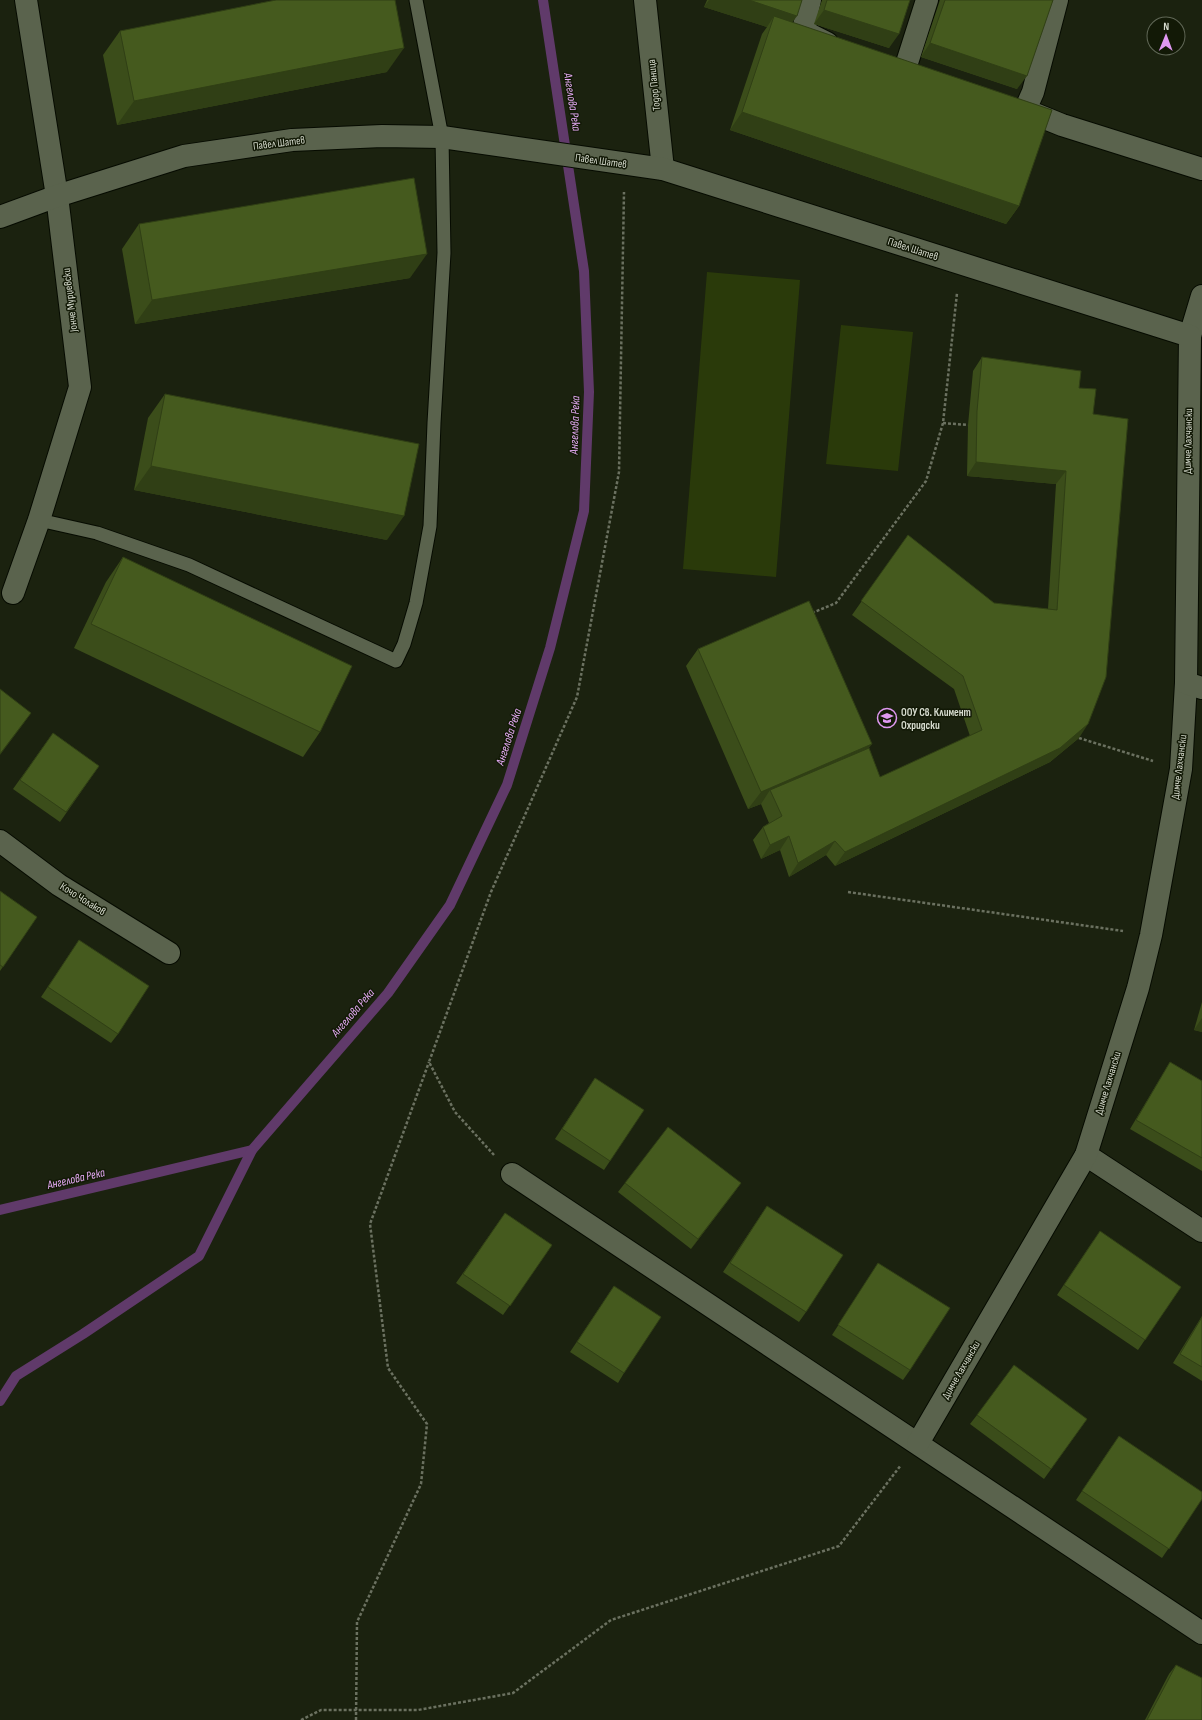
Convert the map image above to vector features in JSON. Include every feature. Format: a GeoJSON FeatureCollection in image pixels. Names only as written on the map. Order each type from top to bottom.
{"type":"FeatureCollection","features":[{"type":"Feature","properties":{"kind":"street","name":"Јонче Мурџевски"},"geometry":{"type":"LineString","coordinates":[[13,593],[40,520],[80,387],[44,102],[26,0]]}},
{"type":"Feature","properties":{"kind":"street","name":"Тодор Паница"},"geometry":{"type":"LineString","coordinates":[[645,0],[663,169]]}},
{"type":"Feature","properties":{"kind":"street"},"geometry":{"type":"LineString","coordinates":[[810,0],[804,26],[809,34],[817,39],[846,49]]}},
{"type":"Feature","properties":{"kind":"street"},"geometry":{"type":"LineString","coordinates":[[883,62],[912,72],[927,0]]}},
{"type":"Feature","properties":{"kind":"street"},"geometry":{"type":"LineString","coordinates":[[1057,0],[1033,92],[1017,108],[1062,125],[1202,169]]}},
{"type":"Feature","properties":{"kind":"street","name":"Павел Шатев"},"geometry":{"type":"LineString","coordinates":[[0,217],[57,196],[184,156],[292,140],[382,136],[442,137],[663,169],[1190,336]]}},
{"type":"Feature","properties":{"kind":"street","name":"Димче Лахчански"},"geometry":{"type":"LineString","coordinates":[[918,1443],[1086,1155],[1138,988],[1151,935],[1181,769],[1194,686],[1190,336],[1202,296]]}},
{"type":"Feature","properties":{"kind":"street","name":"Кочо Чолаков"},"geometry":{"type":"LineString","coordinates":[[0,841],[59,884],[168,952]]}},
{"type":"Feature","properties":{"kind":"street"},"geometry":{"type":"LineString","coordinates":[[1086,1155],[1202,1231]]}},
{"type":"Feature","properties":{"kind":"street"},"geometry":{"type":"LineString","coordinates":[[512,1174],[1202,1633]]}},
{"type":"Feature","properties":{"kind":"lane"},"geometry":{"type":"LineString","coordinates":[[40,520],[97,533],[189,565],[396,661],[404,644],[416,603],[430,526],[434,423],[444,253],[442,137],[416,0]]}},
{"type":"Feature","properties":{"kind":"path"},"geometry":{"type":"LineString","coordinates":[[356,1720],[357,1622],[421,1484],[427,1424],[388,1368],[370,1224],[491,892],[577,698],[620,472],[624,164]]}},
{"type":"Feature","properties":{"kind":"path"},"geometry":{"type":"LineString","coordinates":[[810,614],[836,604],[926,481],[943,423],[961,264]]}},
{"type":"Feature","properties":{"kind":"path"},"geometry":{"type":"LineString","coordinates":[[943,423],[968,425]]}},
{"type":"Feature","properties":{"kind":"path"},"geometry":{"type":"LineString","coordinates":[[1079,738],[1181,769]]}},
{"type":"Feature","properties":{"kind":"path"},"geometry":{"type":"LineString","coordinates":[[848,892],[1151,935]]}},
{"type":"Feature","properties":{"kind":"path"},"geometry":{"type":"LineString","coordinates":[[429,1062],[455,1112],[512,1174]]}},
{"type":"Feature","properties":{"kind":"path"},"geometry":{"type":"LineString","coordinates":[[301,1720],[321,1710],[418,1710],[513,1694],[611,1620],[839,1546],[918,1443]]}},
{"type":"Feature","properties":{"kind":"green space"},"geometry":{"type":"Polygon","coordinates":[[[707,272],[800,280],[776,577],[683,569],[707,272]]]}},
{"type":"Feature","properties":{"kind":"green space"},"geometry":{"type":"Polygon","coordinates":[[[841,325],[913,332],[898,471],[826,464],[841,325]]]}},
{"type":"Feature","properties":{"kind":"building"},"geometry":{"type":"Polygon","coordinates":[[[276,0],[395,0],[404,48],[134,101],[120,31],[276,0]]]}},
{"type":"Feature","properties":{"kind":"building"},"geometry":{"type":"Polygon","coordinates":[[[749,0],[802,0],[797,16],[749,0]]]}},
{"type":"Feature","properties":{"kind":"building"},"geometry":{"type":"Polygon","coordinates":[[[827,0],[910,0],[899,34],[824,10],[827,0]]]}},
{"type":"Feature","properties":{"kind":"building"},"geometry":{"type":"Polygon","coordinates":[[[945,0],[1053,0],[1027,76],[930,43],[945,0]]]}},
{"type":"Feature","properties":{"kind":"building"},"geometry":{"type":"Polygon","coordinates":[[[774,16],[1052,110],[1019,206],[742,112],[774,16]]]}},
{"type":"Feature","properties":{"kind":"building"},"geometry":{"type":"Polygon","coordinates":[[[414,178],[427,254],[152,300],[139,224],[414,178]]]}},
{"type":"Feature","properties":{"kind":"building"},"geometry":{"type":"Polygon","coordinates":[[[982,357],[1081,371],[1079,388],[1096,389],[1093,414],[1128,419],[1106,677],[1088,724],[1060,748],[845,852],[835,841],[798,863],[789,836],[770,845],[763,827],[782,816],[770,790],[869,748],[880,777],[982,730],[963,676],[861,601],[908,535],[994,603],[1057,610],[1066,471],[976,462],[977,411],[982,357]]]}},
{"type":"Feature","properties":{"kind":"building"},"geometry":{"type":"Polygon","coordinates":[[[165,394],[419,444],[404,516],[151,466],[165,394]]]}},
{"type":"Feature","properties":{"kind":"building"},"geometry":{"type":"Polygon","coordinates":[[[123,557],[352,666],[320,732],[91,624],[123,557]]]}},
{"type":"Feature","properties":{"kind":"building"},"geometry":{"type":"Polygon","coordinates":[[[809,601],[872,744],[761,792],[698,649],[809,601]]]}},
{"type":"Feature","properties":{"kind":"building"},"geometry":{"type":"Polygon","coordinates":[[[0,689],[31,713],[0,754],[0,689]]]}},
{"type":"Feature","properties":{"kind":"building"},"geometry":{"type":"Polygon","coordinates":[[[53,733],[99,766],[66,812],[20,780],[53,733]]]}},
{"type":"Feature","properties":{"kind":"building"},"geometry":{"type":"Polygon","coordinates":[[[0,891],[37,917],[3,967],[0,965],[0,891]]]}},
{"type":"Feature","properties":{"kind":"building"},"geometry":{"type":"Polygon","coordinates":[[[79,940],[149,986],[118,1034],[48,987],[79,940]]]}},
{"type":"Feature","properties":{"kind":"building"},"geometry":{"type":"Polygon","coordinates":[[[1170,1062],[1202,1081],[1202,1158],[1136,1120],[1170,1062]]]}},
{"type":"Feature","properties":{"kind":"building"},"geometry":{"type":"Polygon","coordinates":[[[595,1078],[644,1110],[610,1161],[562,1129],[595,1078]]]}},
{"type":"Feature","properties":{"kind":"building"},"geometry":{"type":"Polygon","coordinates":[[[668,1127],[741,1183],[698,1239],[625,1183],[668,1127]]]}},
{"type":"Feature","properties":{"kind":"building"},"geometry":{"type":"Polygon","coordinates":[[[767,1206],[843,1255],[806,1312],[730,1263],[767,1206]]]}},
{"type":"Feature","properties":{"kind":"building"},"geometry":{"type":"Polygon","coordinates":[[[505,1213],[552,1245],[510,1306],[463,1274],[505,1213]]]}},
{"type":"Feature","properties":{"kind":"building"},"geometry":{"type":"Polygon","coordinates":[[[1100,1231],[1181,1287],[1145,1340],[1064,1285],[1100,1231]]]}},
{"type":"Feature","properties":{"kind":"building"},"geometry":{"type":"Polygon","coordinates":[[[878,1263],[950,1308],[910,1370],[838,1325],[878,1263]]]}},
{"type":"Feature","properties":{"kind":"building"},"geometry":{"type":"Polygon","coordinates":[[[614,1286],[661,1317],[624,1373],[577,1342],[614,1286]]]}},
{"type":"Feature","properties":{"kind":"building"},"geometry":{"type":"Polygon","coordinates":[[[1202,1317],[1202,1367],[1180,1354],[1202,1317]]]}},
{"type":"Feature","properties":{"kind":"building"},"geometry":{"type":"Polygon","coordinates":[[[1014,1365],[1087,1419],[1051,1469],[977,1415],[1014,1365]]]}},
{"type":"Feature","properties":{"kind":"building"},"geometry":{"type":"Polygon","coordinates":[[[1119,1436],[1202,1492],[1202,1499],[1169,1549],[1082,1491],[1119,1436]]]}},
{"type":"Feature","properties":{"kind":"building"},"geometry":{"type":"Polygon","coordinates":[[[1176,1665],[1202,1678],[1202,1720],[1147,1720],[1176,1665]]]}},
{"type":"Feature","properties":{"kind":"waterway","name":"Ангелова Река"},"geometry":{"type":"LineString","coordinates":[[0,1210],[252,1150],[388,993],[450,905],[507,785],[550,648],[584,511],[589,392],[584,271],[543,0]]}},
{"type":"Feature","properties":{"kind":"waterway"},"geometry":{"type":"LineString","coordinates":[[0,1401],[16,1376],[83,1334],[199,1256],[252,1150]]}},
{"type":"Feature","properties":{"kind":"place","name":"ООУ Св. Климент Охридски"},"geometry":{"type":"Point","coordinates":[887,718]}}]}
